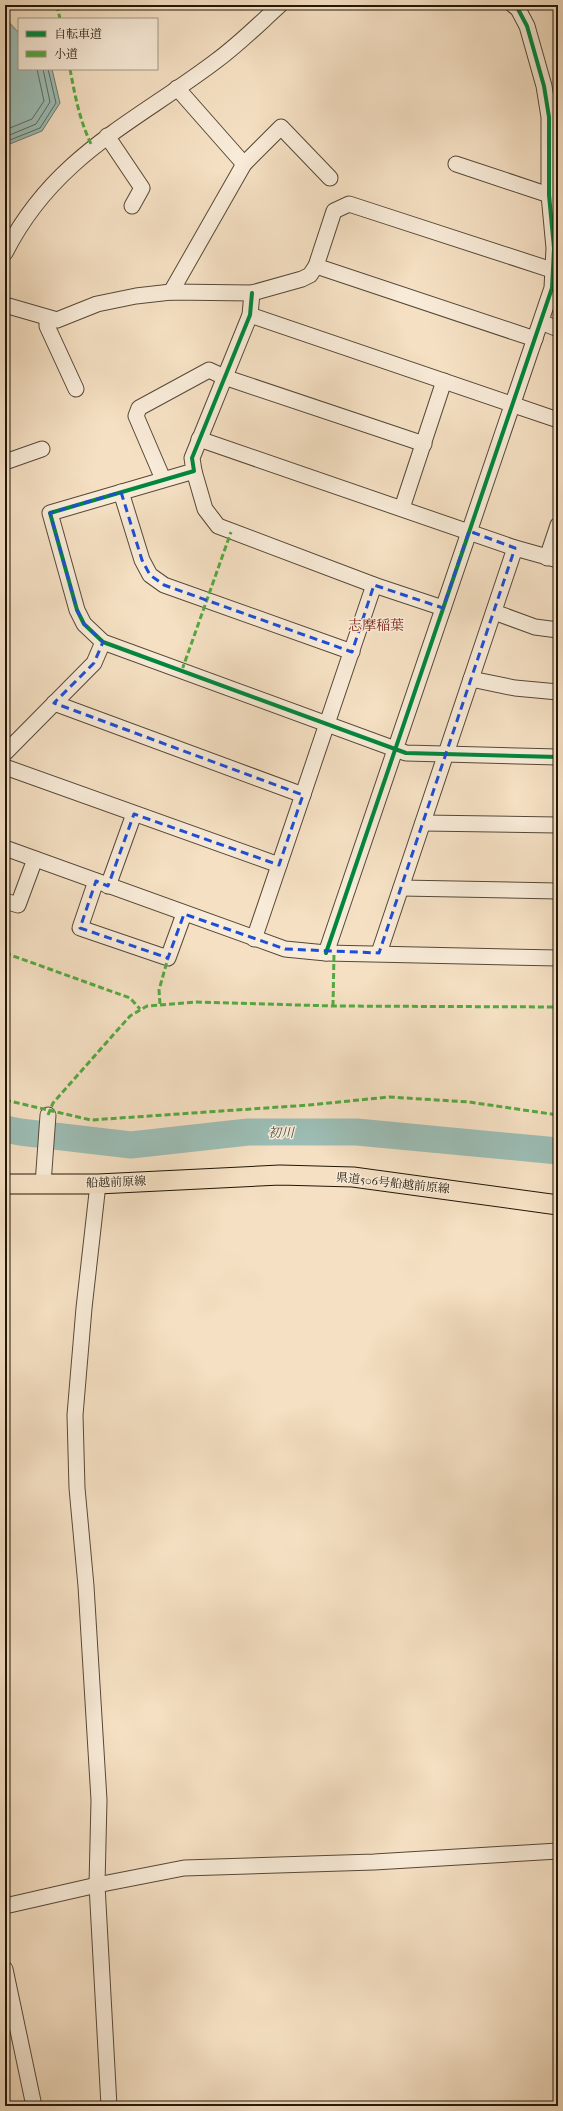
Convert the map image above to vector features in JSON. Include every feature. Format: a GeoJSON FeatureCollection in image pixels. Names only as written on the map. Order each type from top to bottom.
{"type":"FeatureCollection","features":[{"type":"Feature","properties":{"kind":"main road","name":"県道506号船越前原線"},"geometry":{"type":"LineString","coordinates":[[227,1177],[280,1175],[353,1177],[558,1205]]}},
{"type":"Feature","properties":{"kind":"main road","name":"船越前原線"},"geometry":{"type":"LineString","coordinates":[[5,1184],[98,1184],[227,1177]]}},
{"type":"Feature","properties":{"kind":"street"},"geometry":{"type":"LineString","coordinates":[[5,253],[31,209],[60,175],[107,136],[216,61],[280,5]]}},
{"type":"Feature","properties":{"kind":"street"},"geometry":{"type":"LineString","coordinates":[[326,953],[541,322],[556,272],[552,187],[553,117],[527,26],[518,9],[513,5]]}},
{"type":"Feature","properties":{"kind":"street"},"geometry":{"type":"LineString","coordinates":[[177,88],[244,164]]}},
{"type":"Feature","properties":{"kind":"street"},"geometry":{"type":"LineString","coordinates":[[171,292],[244,164],[281,127],[330,178]]}},
{"type":"Feature","properties":{"kind":"street"},"geometry":{"type":"LineString","coordinates":[[107,136],[142,188],[132,206]]}},
{"type":"Feature","properties":{"kind":"street"},"geometry":{"type":"LineString","coordinates":[[456,164],[552,187]]}},
{"type":"Feature","properties":{"kind":"street"},"geometry":{"type":"LineString","coordinates":[[5,305],[57,320],[97,304],[136,296],[171,292],[252,293],[302,279],[310,275],[316,266],[334,211],[349,204],[556,272]]}},
{"type":"Feature","properties":{"kind":"street"},"geometry":{"type":"LineString","coordinates":[[316,266],[535,338]]}},
{"type":"Feature","properties":{"kind":"street"},"geometry":{"type":"LineString","coordinates":[[252,293],[250,315],[192,458],[194,471],[205,509],[218,526],[374,585],[443,608]]}},
{"type":"Feature","properties":{"kind":"street"},"geometry":{"type":"LineString","coordinates":[[250,315],[558,420]]}},
{"type":"Feature","properties":{"kind":"street"},"geometry":{"type":"LineString","coordinates":[[47,318],[47,326],[76,390]]}},
{"type":"Feature","properties":{"kind":"street"},"geometry":{"type":"LineString","coordinates":[[541,322],[558,329]]}},
{"type":"Feature","properties":{"kind":"street"},"geometry":{"type":"LineString","coordinates":[[163,479],[136,416],[139,408],[209,370],[224,377],[424,444]]}},
{"type":"Feature","properties":{"kind":"street"},"geometry":{"type":"LineString","coordinates":[[402,508],[444,381]]}},
{"type":"Feature","properties":{"kind":"street"},"geometry":{"type":"LineString","coordinates":[[199,439],[470,531],[515,548],[552,559],[558,525]]}},
{"type":"Feature","properties":{"kind":"street"},"geometry":{"type":"LineString","coordinates":[[5,462],[42,449]]}},
{"type":"Feature","properties":{"kind":"street"},"geometry":{"type":"LineString","coordinates":[[194,471],[50,513],[77,610],[84,624],[103,642],[406,753],[558,757]]}},
{"type":"Feature","properties":{"kind":"street"},"geometry":{"type":"LineString","coordinates":[[121,492],[142,560],[150,575],[164,585],[352,652]]}},
{"type":"Feature","properties":{"kind":"street"},"geometry":{"type":"LineString","coordinates":[[379,953],[515,548]]}},
{"type":"Feature","properties":{"kind":"street"},"geometry":{"type":"LineString","coordinates":[[254,939],[374,585]]}},
{"type":"Feature","properties":{"kind":"street"},"geometry":{"type":"LineString","coordinates":[[494,612],[535,627],[558,630]]}},
{"type":"Feature","properties":{"kind":"street"},"geometry":{"type":"LineString","coordinates":[[5,753],[94,663],[103,642]]}},
{"type":"Feature","properties":{"kind":"street"},"geometry":{"type":"LineString","coordinates":[[471,679],[515,688],[558,692]]}},
{"type":"Feature","properties":{"kind":"street"},"geometry":{"type":"LineString","coordinates":[[54,704],[303,795]]}},
{"type":"Feature","properties":{"kind":"street"},"geometry":{"type":"LineString","coordinates":[[5,767],[279,865]]}},
{"type":"Feature","properties":{"kind":"street"},"geometry":{"type":"LineString","coordinates":[[134,814],[80,928],[168,958],[184,914]]}},
{"type":"Feature","properties":{"kind":"street"},"geometry":{"type":"LineString","coordinates":[[423,823],[558,825]]}},
{"type":"Feature","properties":{"kind":"street"},"geometry":{"type":"LineString","coordinates":[[5,848],[184,914],[286,949],[326,953],[558,958]]}},
{"type":"Feature","properties":{"kind":"street"},"geometry":{"type":"LineString","coordinates":[[5,901],[18,905],[35,859]]}},
{"type":"Feature","properties":{"kind":"street"},"geometry":{"type":"LineString","coordinates":[[401,888],[558,891]]}},
{"type":"Feature","properties":{"kind":"street"},"geometry":{"type":"LineString","coordinates":[[43,1184],[48,1115]]}},
{"type":"Feature","properties":{"kind":"street"},"geometry":{"type":"LineString","coordinates":[[98,1184],[84,1308],[75,1415],[77,1488],[86,1586],[99,1800],[97,1885],[109,2106]]}},
{"type":"Feature","properties":{"kind":"street"},"geometry":{"type":"LineString","coordinates":[[5,1906],[97,1885],[184,1868],[374,1862],[558,1851]]}},
{"type":"Feature","properties":{"kind":"street"},"geometry":{"type":"LineString","coordinates":[[5,1969],[34,2106]]}},
{"type":"Feature","properties":{"kind":"highlighted area"},"geometry":{"type":"Polygon","coordinates":[[[121,492],[142,560],[150,575],[164,585],[352,652],[374,585],[443,608],[469,531],[515,548],[379,953],[285,949],[184,914],[168,958],[80,928],[96,881],[108,886],[134,814],[279,865],[303,795],[54,703],[94,663],[103,642],[84,624],[77,610],[50,513],[121,492]]]}},
{"type":"Feature","properties":{"kind":"water"},"geometry":{"type":"Polygon","coordinates":[[[5,18],[18,32],[18,70],[52,70],[60,103],[42,131],[5,146],[5,18]]]}},
{"type":"Feature","properties":{"kind":"waterway","name":"初川"},"geometry":{"type":"LineString","coordinates":[[5,1129],[131,1145],[248,1132],[357,1132],[558,1151]]}},
{"type":"Feature","properties":{"kind":"marked path"},"geometry":{"type":"LineString","coordinates":[[57,5],[60,18]]}},
{"type":"Feature","properties":{"kind":"marked path"},"geometry":{"type":"LineString","coordinates":[[70,70],[81,118],[92,146]]}},
{"type":"Feature","properties":{"kind":"marked path"},"geometry":{"type":"LineString","coordinates":[[182,670],[231,532]]}},
{"type":"Feature","properties":{"kind":"marked path"},"geometry":{"type":"LineString","coordinates":[[5,953],[130,998],[140,1009]]}},
{"type":"Feature","properties":{"kind":"marked path"},"geometry":{"type":"LineString","coordinates":[[333,1006],[334,953]]}},
{"type":"Feature","properties":{"kind":"marked path"},"geometry":{"type":"LineString","coordinates":[[160,1004],[159,990],[168,958]]}},
{"type":"Feature","properties":{"kind":"marked path"},"geometry":{"type":"LineString","coordinates":[[48,1115],[53,1103],[130,1016],[147,1006],[196,1002],[333,1006],[558,1007]]}},
{"type":"Feature","properties":{"kind":"marked path"},"geometry":{"type":"LineString","coordinates":[[5,1100],[91,1120],[309,1105],[389,1097],[469,1102],[558,1115]]}},
{"type":"Feature","properties":{"kind":"cycle path"},"geometry":{"type":"LineString","coordinates":[[326,953],[552,288],[554,248],[549,195],[549,117],[544,86],[527,26],[518,9],[513,5]]}},
{"type":"Feature","properties":{"kind":"cycle path"},"geometry":{"type":"LineString","coordinates":[[252,293],[250,315],[192,458],[194,471],[50,513],[77,610],[84,624],[103,642],[406,753],[558,757]]}},
{"type":"Feature","properties":{"kind":"district","name":"志摩稲葉"},"geometry":{"type":"Point","coordinates":[376,625]}}]}
